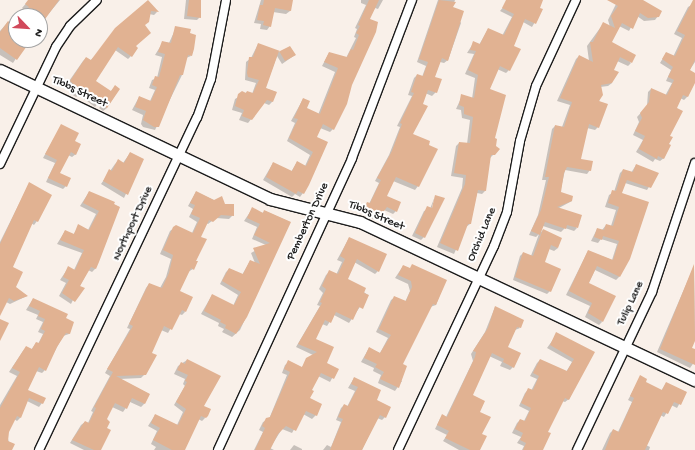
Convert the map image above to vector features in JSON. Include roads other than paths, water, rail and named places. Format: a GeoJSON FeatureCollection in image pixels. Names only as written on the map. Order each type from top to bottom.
{"type":"FeatureCollection","features":[{"type":"Feature","properties":{"kind":"street"},"geometry":{"type":"LineString","coordinates":[[0,164],[47,63],[70,26],[97,0]]}},
{"type":"Feature","properties":{"kind":"street","name":"Northport Drive"},"geometry":{"type":"LineString","coordinates":[[39,450],[197,118],[211,79],[226,0]]}},
{"type":"Feature","properties":{"kind":"street","name":"Pemberton Drive"},"geometry":{"type":"LineString","coordinates":[[218,450],[368,121],[412,0]]}},
{"type":"Feature","properties":{"kind":"street","name":"Orchid Lane"},"geometry":{"type":"LineString","coordinates":[[398,450],[507,212],[520,141],[536,86],[576,0]]}},
{"type":"Feature","properties":{"kind":"street","name":"Tibbs Street"},"geometry":{"type":"LineString","coordinates":[[0,70],[270,199],[326,214],[344,216],[360,222],[695,380]]}},
{"type":"Feature","properties":{"kind":"street","name":"Tulip Lane"},"geometry":{"type":"LineString","coordinates":[[577,450],[661,269],[695,163]]}}]}
